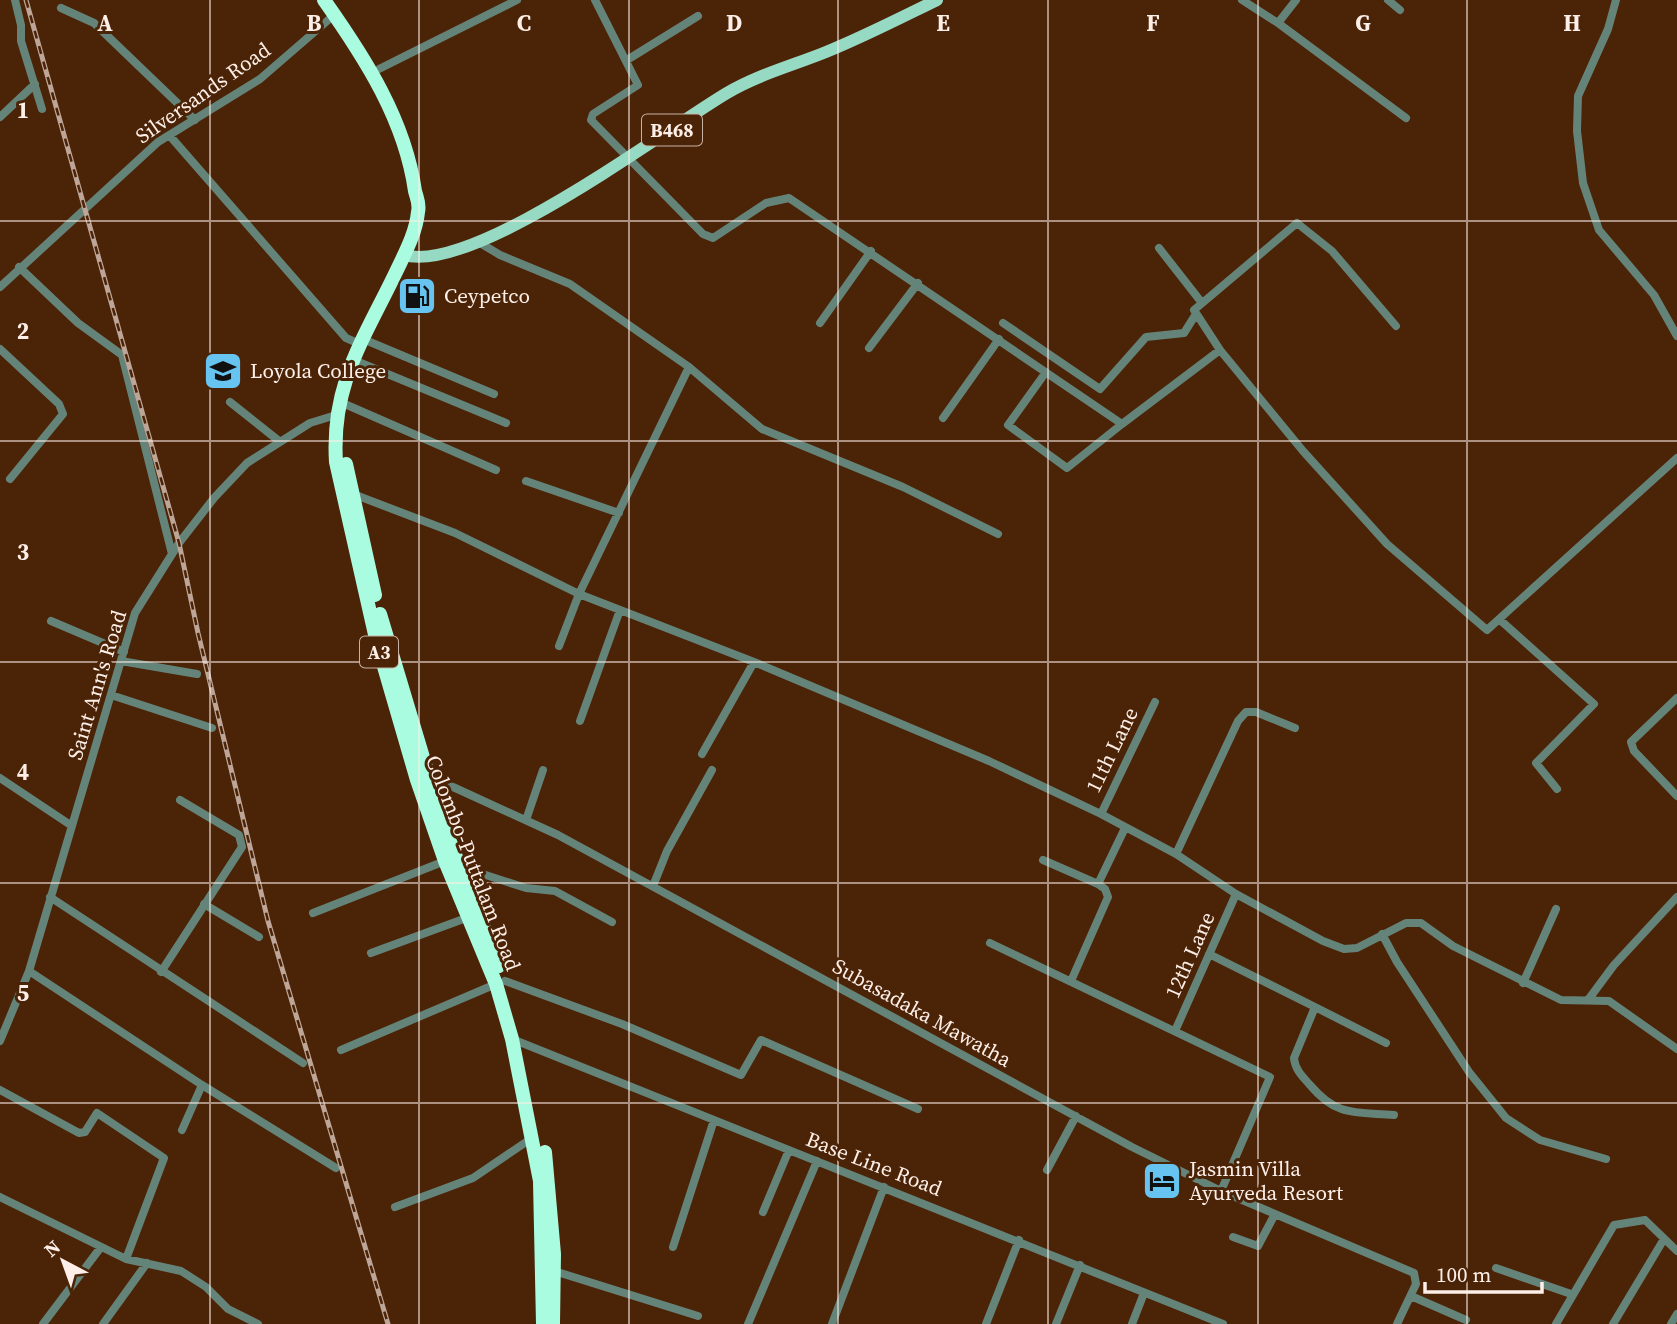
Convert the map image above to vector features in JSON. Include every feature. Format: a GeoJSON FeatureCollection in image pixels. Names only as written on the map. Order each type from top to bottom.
{"type":"FeatureCollection","features":[{"type":"Feature","properties":{"kind":"highway","name":"Colombo-Puttalam Road"},"geometry":{"type":"LineString","coordinates":[[324,0],[335,7],[379,69],[412,140],[424,183],[425,207],[421,229],[343,384],[336,462],[376,639],[468,917],[500,983]]}},
{"type":"Feature","properties":{"kind":"highway","name":"Colombo-Puttalam Road"},"geometry":{"type":"LineString","coordinates":[[335,7],[402,133],[409,157],[419,211],[406,256]]}},
{"type":"Feature","properties":{"kind":"highway","name":"Colombo-Puttalam Road"},"geometry":{"type":"LineString","coordinates":[[365,343],[361,363],[342,411],[345,456],[383,628],[423,780]]}},
{"type":"Feature","properties":{"kind":"highway","name":"Colombo-Puttalam Road"},"geometry":{"type":"LineString","coordinates":[[451,865],[500,983],[517,1041],[550,1180],[554,1271],[553,1324]]}},
{"type":"Feature","properties":{"kind":"highway","name":"Colombo-Puttalam Road"},"geometry":{"type":"LineString","coordinates":[[517,1041],[533,1138],[542,1216],[543,1324]]}},
{"type":"Feature","properties":{"kind":"main road","name":"B468"},"geometry":{"type":"LineString","coordinates":[[406,256],[442,256],[480,243],[630,158],[729,92],[840,46],[937,0]]}},
{"type":"Feature","properties":{"kind":"street"},"geometry":{"type":"LineString","coordinates":[[15,0],[21,25],[21,41],[42,109]]}},
{"type":"Feature","properties":{"kind":"street"},"geometry":{"type":"LineString","coordinates":[[379,69],[517,0]]}},
{"type":"Feature","properties":{"kind":"street"},"geometry":{"type":"LineString","coordinates":[[595,0],[639,85],[593,114],[591,120],[703,234],[713,238],[766,203],[789,198],[871,251],[1122,424]]}},
{"type":"Feature","properties":{"kind":"street"},"geometry":{"type":"LineString","coordinates":[[1242,0],[1278,23],[1406,118]]}},
{"type":"Feature","properties":{"kind":"street"},"geometry":{"type":"LineString","coordinates":[[1278,23],[1296,0]]}},
{"type":"Feature","properties":{"kind":"street"},"geometry":{"type":"LineString","coordinates":[[1388,0],[1400,10]]}},
{"type":"Feature","properties":{"kind":"street"},"geometry":{"type":"LineString","coordinates":[[1616,0],[1608,29],[1578,96],[1577,131],[1583,183],[1599,230],[1654,295],[1677,336]]}},
{"type":"Feature","properties":{"kind":"street","name":"Silversands Road"},"geometry":{"type":"LineString","coordinates":[[0,286],[158,142],[260,79],[335,7]]}},
{"type":"Feature","properties":{"kind":"street"},"geometry":{"type":"LineString","coordinates":[[61,8],[94,23],[195,120]]}},
{"type":"Feature","properties":{"kind":"street"},"geometry":{"type":"LineString","coordinates":[[626,60],[698,16]]}},
{"type":"Feature","properties":{"kind":"street"},"geometry":{"type":"LineString","coordinates":[[0,117],[35,84]]}},
{"type":"Feature","properties":{"kind":"street"},"geometry":{"type":"LineString","coordinates":[[170,136],[339,330],[494,394]]}},
{"type":"Feature","properties":{"kind":"street"},"geometry":{"type":"LineString","coordinates":[[1396,326],[1332,251],[1297,223],[1194,310],[1220,349],[1303,452],[1387,544],[1487,630],[1677,458]]}},
{"type":"Feature","properties":{"kind":"street"},"geometry":{"type":"LineString","coordinates":[[480,243],[500,255],[570,284],[689,367],[762,429],[903,487],[998,534]]}},
{"type":"Feature","properties":{"kind":"street"},"geometry":{"type":"LineString","coordinates":[[1159,248],[1202,303]]}},
{"type":"Feature","properties":{"kind":"street"},"geometry":{"type":"LineString","coordinates":[[820,323],[871,251]]}},
{"type":"Feature","properties":{"kind":"street"},"geometry":{"type":"LineString","coordinates":[[19,267],[78,323],[122,355],[172,554]]}},
{"type":"Feature","properties":{"kind":"street"},"geometry":{"type":"LineString","coordinates":[[869,348],[918,283]]}},
{"type":"Feature","properties":{"kind":"street"},"geometry":{"type":"LineString","coordinates":[[1003,323],[1100,389],[1146,337],[1184,333],[1196,314]]}},
{"type":"Feature","properties":{"kind":"street"},"geometry":{"type":"LineString","coordinates":[[943,418],[999,339]]}},
{"type":"Feature","properties":{"kind":"street"},"geometry":{"type":"LineString","coordinates":[[0,349],[59,404],[63,414],[10,478]]}},
{"type":"Feature","properties":{"kind":"street"},"geometry":{"type":"LineString","coordinates":[[1046,372],[1008,425],[1067,468],[1220,349]]}},
{"type":"Feature","properties":{"kind":"street"},"geometry":{"type":"LineString","coordinates":[[361,363],[506,424]]}},
{"type":"Feature","properties":{"kind":"street"},"geometry":{"type":"LineString","coordinates":[[559,646],[579,594],[689,367]]}},
{"type":"Feature","properties":{"kind":"street"},"geometry":{"type":"LineString","coordinates":[[230,402],[279,441]]}},
{"type":"Feature","properties":{"kind":"street"},"geometry":{"type":"LineString","coordinates":[[342,411],[496,470]]}},
{"type":"Feature","properties":{"kind":"street","name":"Saint Ann's Road"},"geometry":{"type":"LineString","coordinates":[[0,1041],[29,971],[135,613],[172,554],[214,498],[247,463],[310,423],[342,411]]}},
{"type":"Feature","properties":{"kind":"street"},"geometry":{"type":"LineString","coordinates":[[526,481],[619,513]]}},
{"type":"Feature","properties":{"kind":"street"},"geometry":{"type":"LineString","coordinates":[[352,493],[455,533],[579,594],[754,662],[989,761],[1101,814],[1176,854],[1236,894],[1344,948],[1357,948],[1406,923],[1421,923],[1453,946],[1561,1000],[1609,1001],[1677,1049]]}},
{"type":"Feature","properties":{"kind":"street"},"geometry":{"type":"LineString","coordinates":[[580,722],[620,610]]}},
{"type":"Feature","properties":{"kind":"street"},"geometry":{"type":"LineString","coordinates":[[1499,619],[1594,704],[1536,763],[1557,789]]}},
{"type":"Feature","properties":{"kind":"street"},"geometry":{"type":"LineString","coordinates":[[51,621],[122,656],[197,674]]}},
{"type":"Feature","properties":{"kind":"street"},"geometry":{"type":"LineString","coordinates":[[702,754],[754,662]]}},
{"type":"Feature","properties":{"kind":"street"},"geometry":{"type":"LineString","coordinates":[[111,695],[212,729]]}},
{"type":"Feature","properties":{"kind":"street"},"geometry":{"type":"LineString","coordinates":[[1677,698],[1631,742],[1634,751],[1677,796]]}},
{"type":"Feature","properties":{"kind":"street","name":"11th Lane"},"geometry":{"type":"LineString","coordinates":[[1101,814],[1155,702]]}},
{"type":"Feature","properties":{"kind":"street"},"geometry":{"type":"LineString","coordinates":[[1176,854],[1238,721],[1246,712],[1256,712],[1295,728]]}},
{"type":"Feature","properties":{"kind":"street"},"geometry":{"type":"LineString","coordinates":[[526,820],[543,770]]}},
{"type":"Feature","properties":{"kind":"street"},"geometry":{"type":"LineString","coordinates":[[653,886],[667,851],[712,771]]}},
{"type":"Feature","properties":{"kind":"street"},"geometry":{"type":"LineString","coordinates":[[0,778],[72,826]]}},
{"type":"Feature","properties":{"kind":"street","name":"Subasadaka Mawatha"},"geometry":{"type":"LineString","coordinates":[[423,780],[453,787],[526,820],[1076,1116],[1221,1191],[1414,1273],[1417,1278],[1411,1296]]}},
{"type":"Feature","properties":{"kind":"street"},"geometry":{"type":"LineString","coordinates":[[161,972],[241,851],[242,839],[180,800]]}},
{"type":"Feature","properties":{"kind":"street"},"geometry":{"type":"LineString","coordinates":[[1098,884],[1125,828]]}},
{"type":"Feature","properties":{"kind":"street"},"geometry":{"type":"LineString","coordinates":[[1043,860],[1098,884],[1108,897],[1071,981]]}},
{"type":"Feature","properties":{"kind":"street"},"geometry":{"type":"LineString","coordinates":[[313,913],[451,865],[526,888],[555,891],[611,922]]}},
{"type":"Feature","properties":{"kind":"street","name":"12th Lane"},"geometry":{"type":"LineString","coordinates":[[1175,1031],[1236,894]]}},
{"type":"Feature","properties":{"kind":"street"},"geometry":{"type":"LineString","coordinates":[[50,897],[303,1063]]}},
{"type":"Feature","properties":{"kind":"street"},"geometry":{"type":"LineString","coordinates":[[1588,1000],[1614,965],[1677,897]]}},
{"type":"Feature","properties":{"kind":"street"},"geometry":{"type":"LineString","coordinates":[[204,904],[258,937]]}},
{"type":"Feature","properties":{"kind":"street"},"geometry":{"type":"LineString","coordinates":[[1523,983],[1556,909]]}},
{"type":"Feature","properties":{"kind":"street"},"geometry":{"type":"LineString","coordinates":[[371,953],[468,917]]}},
{"type":"Feature","properties":{"kind":"street"},"geometry":{"type":"LineString","coordinates":[[1382,934],[1397,962],[1469,1072],[1506,1118],[1540,1140],[1606,1160]]}},
{"type":"Feature","properties":{"kind":"street"},"geometry":{"type":"LineString","coordinates":[[990,943],[1270,1077],[1270,1083],[1221,1191]]}},
{"type":"Feature","properties":{"kind":"street"},"geometry":{"type":"LineString","coordinates":[[1209,954],[1387,1043]]}},
{"type":"Feature","properties":{"kind":"street"},"geometry":{"type":"LineString","coordinates":[[29,971],[202,1085],[336,1168]]}},
{"type":"Feature","properties":{"kind":"street"},"geometry":{"type":"LineString","coordinates":[[341,1050],[500,983],[622,1024],[741,1075],[761,1040],[918,1109]]}},
{"type":"Feature","properties":{"kind":"street"},"geometry":{"type":"LineString","coordinates":[[1315,1007],[1295,1050],[1295,1067],[1332,1107],[1394,1115]]}},
{"type":"Feature","properties":{"kind":"street","name":"Base Line Road"},"geometry":{"type":"LineString","coordinates":[[517,1041],[1223,1324]]}},
{"type":"Feature","properties":{"kind":"street"},"geometry":{"type":"LineString","coordinates":[[183,1130],[202,1085]]}},
{"type":"Feature","properties":{"kind":"street"},"geometry":{"type":"LineString","coordinates":[[0,1090],[79,1133],[85,1132],[97,1113],[164,1158],[126,1259]]}},
{"type":"Feature","properties":{"kind":"street"},"geometry":{"type":"LineString","coordinates":[[1047,1170],[1076,1116]]}},
{"type":"Feature","properties":{"kind":"street"},"geometry":{"type":"LineString","coordinates":[[673,1247],[714,1120]]}},
{"type":"Feature","properties":{"kind":"street"},"geometry":{"type":"LineString","coordinates":[[395,1207],[474,1178],[533,1138]]}},
{"type":"Feature","properties":{"kind":"street"},"geometry":{"type":"LineString","coordinates":[[763,1212],[789,1150]]}},
{"type":"Feature","properties":{"kind":"street"},"geometry":{"type":"LineString","coordinates":[[748,1324],[817,1161]]}},
{"type":"Feature","properties":{"kind":"street"},"geometry":{"type":"LineString","coordinates":[[832,1324],[884,1187]]}},
{"type":"Feature","properties":{"kind":"street"},"geometry":{"type":"LineString","coordinates":[[0,1197],[126,1259],[181,1270],[206,1287],[228,1309],[258,1324]]}},
{"type":"Feature","properties":{"kind":"street"},"geometry":{"type":"LineString","coordinates":[[1233,1237],[1258,1246],[1275,1214]]}},
{"type":"Feature","properties":{"kind":"street"},"geometry":{"type":"LineString","coordinates":[[1556,1324],[1571,1294],[1614,1225],[1645,1220],[1677,1251]]}},
{"type":"Feature","properties":{"kind":"street"},"geometry":{"type":"LineString","coordinates":[[1613,1324],[1664,1239]]}},
{"type":"Feature","properties":{"kind":"street"},"geometry":{"type":"LineString","coordinates":[[986,1324],[1019,1240]]}},
{"type":"Feature","properties":{"kind":"street"},"geometry":{"type":"LineString","coordinates":[[43,1324],[101,1247]]}},
{"type":"Feature","properties":{"kind":"street"},"geometry":{"type":"LineString","coordinates":[[103,1324],[147,1263]]}},
{"type":"Feature","properties":{"kind":"street"},"geometry":{"type":"LineString","coordinates":[[1056,1324],[1080,1265]]}},
{"type":"Feature","properties":{"kind":"street"},"geometry":{"type":"LineString","coordinates":[[1496,1268],[1571,1294]]}},
{"type":"Feature","properties":{"kind":"street"},"geometry":{"type":"LineString","coordinates":[[554,1271],[698,1315]]}},
{"type":"Feature","properties":{"kind":"street"},"geometry":{"type":"LineString","coordinates":[[1132,1324],[1144,1293]]}},
{"type":"Feature","properties":{"kind":"street"},"geometry":{"type":"LineString","coordinates":[[1397,1324],[1411,1296],[1466,1320]]}},
{"type":"Feature","properties":{"kind":"street"},"geometry":{"type":"LineString","coordinates":[[1671,1324],[1677,1314]]}},
{"type":"Feature","properties":{"kind":"railway"},"geometry":{"type":"LineString","coordinates":[[26,0],[179,543],[198,633],[268,921],[388,1324]]}},
{"type":"Feature","properties":{"kind":"place","name":"Ceypetco"},"geometry":{"type":"Point","coordinates":[417,296]}},
{"type":"Feature","properties":{"kind":"place","name":"Loyola College"},"geometry":{"type":"Point","coordinates":[223,371]}},
{"type":"Feature","properties":{"kind":"place","name":"Jasmin Villa Ayurveda Resort"},"geometry":{"type":"Point","coordinates":[1162,1181]}}]}
